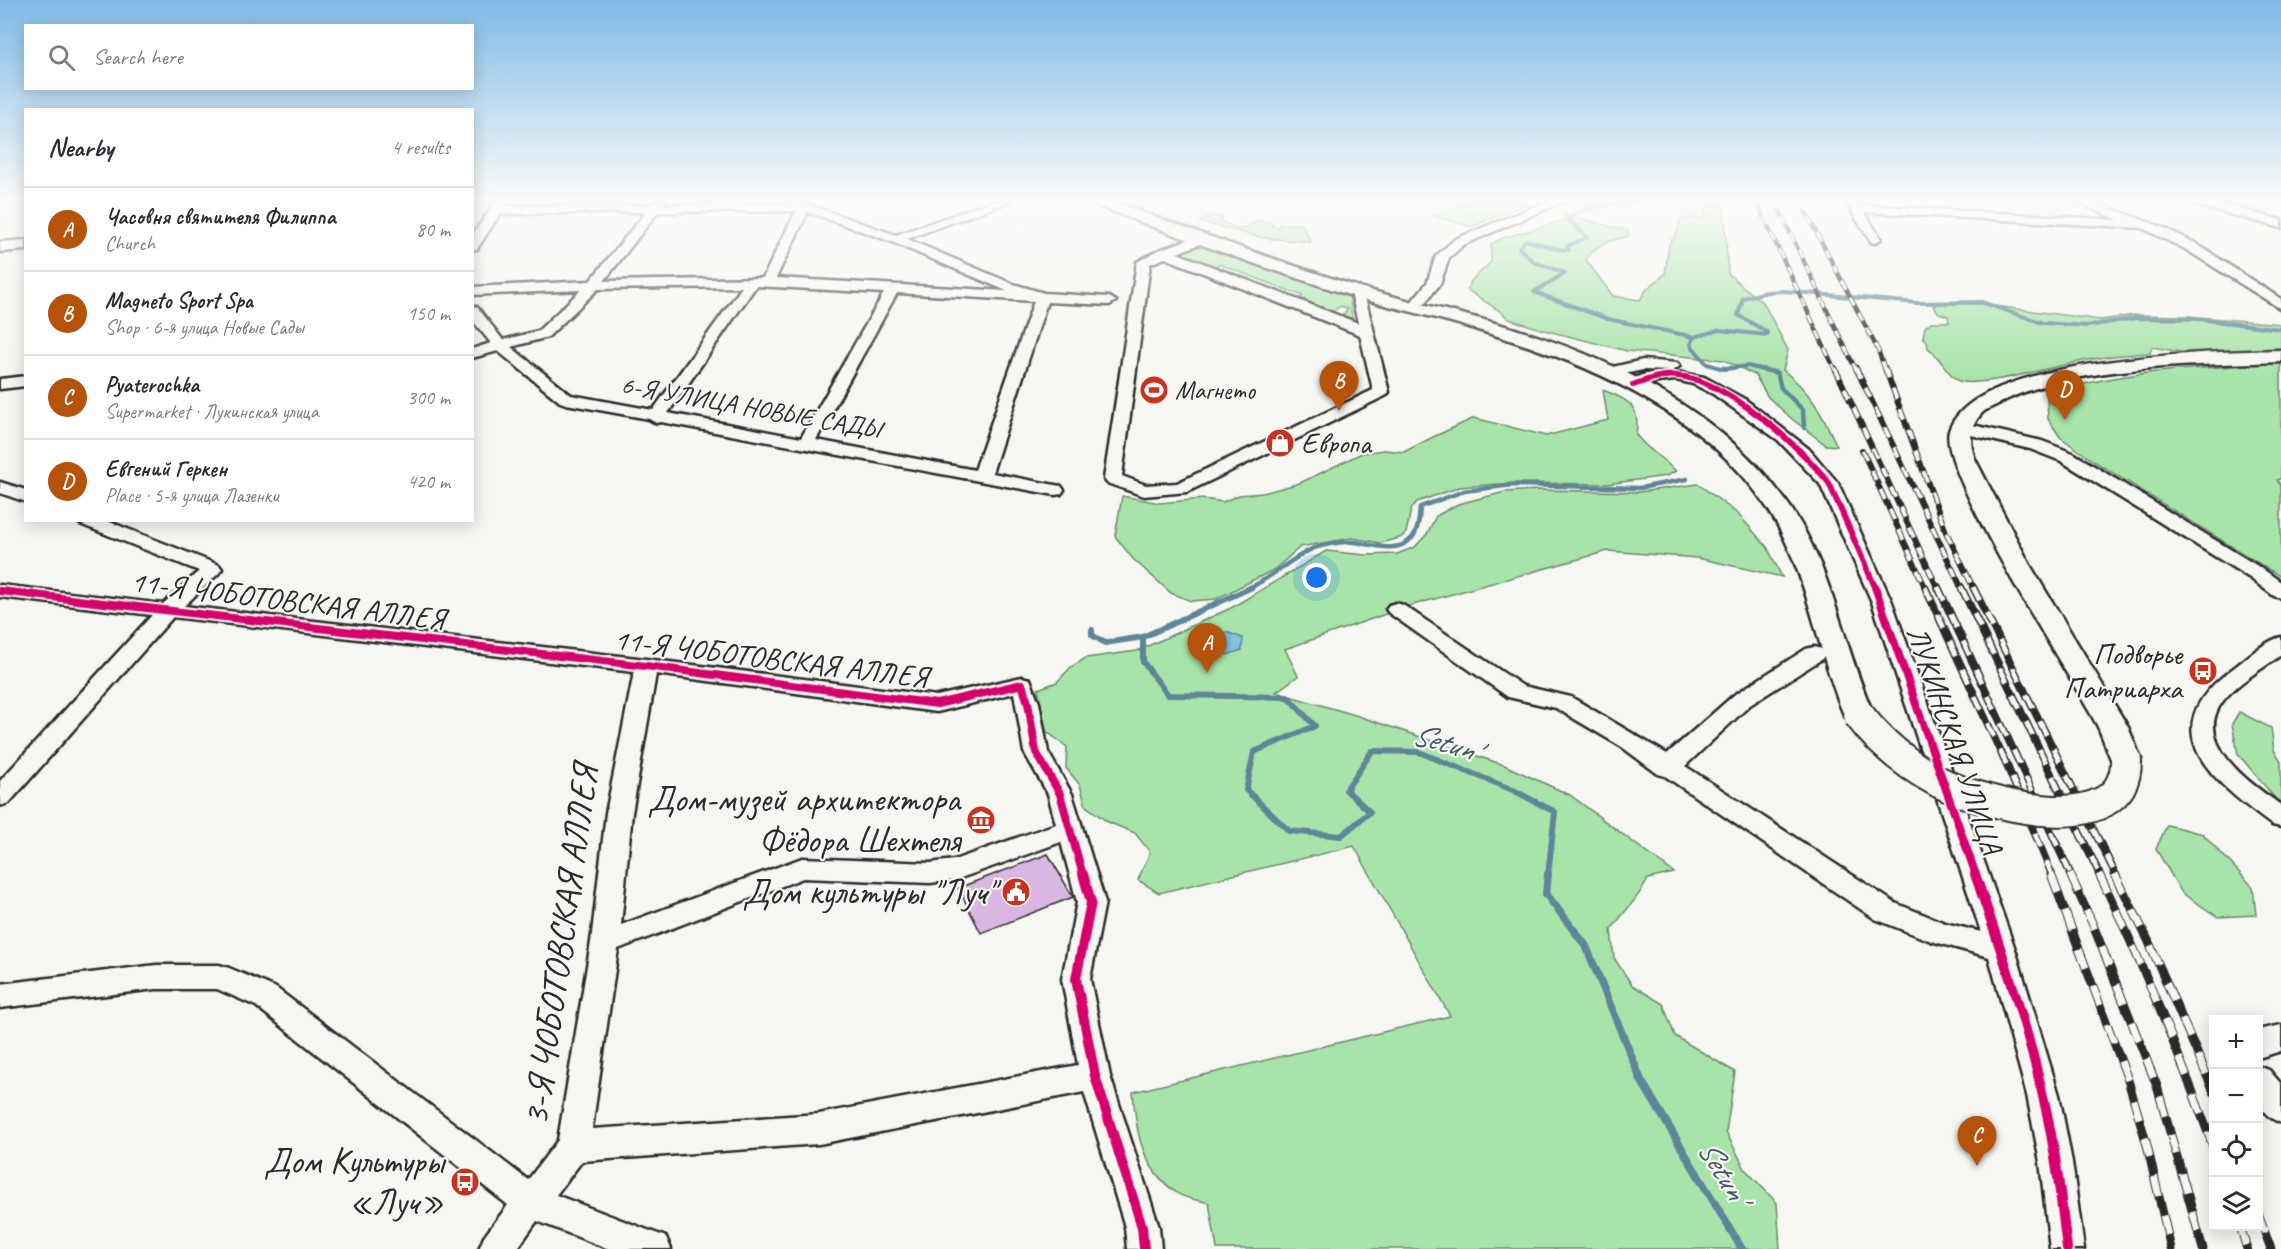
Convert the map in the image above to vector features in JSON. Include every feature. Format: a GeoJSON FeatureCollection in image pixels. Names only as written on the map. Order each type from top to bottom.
{"type":"FeatureCollection","features":[{"type":"Feature","properties":{"kind":"main road"},"geometry":{"type":"LineString","coordinates":[[1261,259],[1358,292],[1458,318],[1548,347],[1621,379],[1677,410],[1709,433],[1759,482],[1776,503],[1805,553],[1848,689],[1859,715],[1883,744],[1921,772],[1979,798],[2020,808],[2067,811],[2103,801],[2116,793],[2124,782],[2127,770],[2126,759],[2113,727],[2001,537],[1962,456],[1960,427],[1971,409],[1983,400],[2003,392],[2082,372],[2152,362],[2281,356]]}},
{"type":"Feature","properties":{"kind":"street"},"geometry":{"type":"LineString","coordinates":[[474,353],[543,334],[594,285],[614,259]]}},
{"type":"Feature","properties":{"kind":"street"},"geometry":{"type":"LineString","coordinates":[[768,282],[779,259]]}},
{"type":"Feature","properties":{"kind":"street"},"geometry":{"type":"LineString","coordinates":[[943,259],[1008,287],[1042,297]]}},
{"type":"Feature","properties":{"kind":"street"},"geometry":{"type":"LineString","coordinates":[[1150,259],[1144,262],[1113,478],[1144,491],[1181,488],[1381,392],[1358,292]]}},
{"type":"Feature","properties":{"kind":"street"},"geometry":{"type":"LineString","coordinates":[[1180,259],[1367,332]]}},
{"type":"Feature","properties":{"kind":"street"},"geometry":{"type":"LineString","coordinates":[[1419,301],[1433,284],[1442,259]]}},
{"type":"Feature","properties":{"kind":"street"},"geometry":{"type":"LineString","coordinates":[[2210,259],[2281,305]]}},
{"type":"Feature","properties":{"kind":"street"},"geometry":{"type":"LineString","coordinates":[[474,291],[594,285],[768,282],[1109,301]]}},
{"type":"Feature","properties":{"kind":"street"},"geometry":{"type":"LineString","coordinates":[[656,417],[751,283]]}},
{"type":"Feature","properties":{"kind":"street"},"geometry":{"type":"LineString","coordinates":[[806,443],[893,289]]}},
{"type":"Feature","properties":{"kind":"street"},"geometry":{"type":"LineString","coordinates":[[982,476],[1042,297]]}},
{"type":"Feature","properties":{"kind":"street"},"geometry":{"type":"LineString","coordinates":[[1364,312],[1373,306],[1393,301]]}},
{"type":"Feature","properties":{"kind":"street","name":"6-Я УЛИЦА НОВЫЕ САДЫ"},"geometry":{"type":"LineString","coordinates":[[474,312],[500,345],[566,399],[1055,490]]}},
{"type":"Feature","properties":{"kind":"street","name":"ЛУКИНСКАЯ УЛИЦА"},"geometry":{"type":"LineString","coordinates":[[1621,379],[1651,365],[1698,371],[1715,377],[1726,385],[1742,406]]}},
{"type":"Feature","properties":{"kind":"street","name":"ЛУКИНСКАЯ УЛИЦА"},"geometry":{"type":"LineString","coordinates":[[1621,379],[1662,376],[1690,377],[1706,383],[1742,406],[1795,446],[1817,466],[1828,481],[1882,602],[2001,949],[2043,1095],[2056,1162],[2067,1249]]}},
{"type":"Feature","properties":{"kind":"street"},"geometry":{"type":"LineString","coordinates":[[0,384],[24,381]]}},
{"type":"Feature","properties":{"kind":"street"},"geometry":{"type":"LineString","coordinates":[[1960,427],[2036,445],[2067,458],[2257,574],[2281,592]]}},
{"type":"Feature","properties":{"kind":"street"},"geometry":{"type":"LineString","coordinates":[[0,487],[24,496]]}},
{"type":"Feature","properties":{"kind":"street"},"geometry":{"type":"LineString","coordinates":[[0,797],[168,610],[212,569],[92,522]]}},
{"type":"Feature","properties":{"kind":"street","name":"11-Я ЧОБОТОВСКАЯ АЛЛЕЯ"},"geometry":{"type":"LineString","coordinates":[[0,591],[646,666],[937,704],[1022,684],[1029,702],[1036,752],[1060,794],[1091,902],[1076,979],[1095,1077],[1142,1227],[1144,1249]]}},
{"type":"Feature","properties":{"kind":"street"},"geometry":{"type":"LineString","coordinates":[[1396,609],[1516,692],[1563,702],[1630,741],[1667,768],[1885,912],[1941,933],[2001,949]]}},
{"type":"Feature","properties":{"kind":"street"},"geometry":{"type":"LineString","coordinates":[[2281,644],[2214,697],[2202,716],[2201,724],[2203,737],[2219,764],[2256,799],[2281,818]]}},
{"type":"Feature","properties":{"kind":"street"},"geometry":{"type":"LineString","coordinates":[[1667,768],[1742,700],[1814,654]]}},
{"type":"Feature","properties":{"kind":"street","name":"3-Я ЧОБОТОВСКАЯ АЛЛЕЯ"},"geometry":{"type":"LineString","coordinates":[[496,1249],[573,1146],[605,942],[619,813],[646,666]]}},
{"type":"Feature","properties":{"kind":"street"},"geometry":{"type":"LineString","coordinates":[[605,942],[802,868],[930,873],[956,870],[1071,829]]}},
{"type":"Feature","properties":{"kind":"street"},"geometry":{"type":"LineString","coordinates":[[0,996],[156,977],[219,977],[266,997],[530,1202],[654,1249]]}},
{"type":"Feature","properties":{"kind":"street"},"geometry":{"type":"LineString","coordinates":[[2263,1042],[2281,1038]]}},
{"type":"Feature","properties":{"kind":"street"},"geometry":{"type":"LineString","coordinates":[[573,1146],[819,1129],[1095,1077]]}},
{"type":"Feature","properties":{"kind":"street"},"geometry":{"type":"LineString","coordinates":[[2263,1085],[2281,1108]]}},
{"type":"Feature","properties":{"kind":"green space"},"geometry":{"type":"Polygon","coordinates":[[[1197,259],[1237,259],[1288,277],[1349,294],[1352,318],[1342,316],[1348,309],[1341,306],[1332,312],[1300,298],[1303,296],[1219,264],[1215,266],[1197,259]]]}},
{"type":"Feature","properties":{"kind":"green space"},"geometry":{"type":"Polygon","coordinates":[[[1491,259],[1587,259],[1613,296],[1640,300],[1647,289],[1665,274],[1667,259],[1727,259],[1728,274],[1764,304],[1788,350],[1783,370],[1809,396],[1837,446],[1826,445],[1792,419],[1768,397],[1755,375],[1724,360],[1627,351],[1544,330],[1509,319],[1467,290],[1471,281],[1491,262],[1491,259]]]}},
{"type":"Feature","properties":{"kind":"green space"},"geometry":{"type":"Polygon","coordinates":[[[1980,304],[2101,320],[2134,315],[2187,316],[2281,324],[2281,348],[2181,352],[2152,347],[2150,353],[2077,362],[1982,382],[1959,381],[1928,348],[1927,341],[1923,337],[1925,327],[1931,322],[1949,322],[1948,316],[1939,313],[1933,306],[1980,304]]]}},
{"type":"Feature","properties":{"kind":"green space"},"geometry":{"type":"Polygon","coordinates":[[[2281,364],[2281,478],[2277,480],[2281,486],[2281,577],[2092,460],[2060,437],[2048,419],[2047,396],[2072,387],[2156,372],[2281,364]]]}},
{"type":"Feature","properties":{"kind":"green space"},"geometry":{"type":"Polygon","coordinates":[[[1603,390],[1631,405],[1636,417],[1636,435],[1676,471],[1666,476],[1607,484],[1513,483],[1460,487],[1417,502],[1411,509],[1406,533],[1400,538],[1380,543],[1352,538],[1300,547],[1275,569],[1216,599],[1191,601],[1171,593],[1133,559],[1115,536],[1122,496],[1160,503],[1203,499],[1223,502],[1239,495],[1263,493],[1300,483],[1362,453],[1384,450],[1404,452],[1474,418],[1546,436],[1608,420],[1603,390]]]}},
{"type":"Feature","properties":{"kind":"green space"},"geometry":{"type":"Polygon","coordinates":[[[1698,484],[1738,514],[1767,547],[1782,577],[1698,558],[1608,551],[1409,606],[1285,649],[1298,676],[1276,692],[1355,715],[1504,765],[1570,795],[1674,873],[1648,879],[1611,930],[1614,958],[1632,985],[1663,1004],[1675,1036],[1735,1072],[1726,1132],[1745,1169],[1777,1203],[1780,1249],[1217,1249],[1209,1203],[1177,1193],[1155,1172],[1148,1161],[1139,1135],[1133,1092],[1450,1016],[1354,846],[1159,893],[1138,880],[1150,852],[1135,833],[1108,822],[1086,806],[1080,785],[1066,768],[1067,747],[1046,731],[1038,689],[1057,682],[1071,667],[1086,658],[1137,651],[1231,608],[1326,551],[1366,555],[1397,554],[1415,547],[1427,534],[1436,516],[1458,504],[1505,492],[1538,490],[1639,492],[1698,484]]]}},
{"type":"Feature","properties":{"kind":"green space"},"geometry":{"type":"Polygon","coordinates":[[[2239,712],[2271,728],[2274,750],[2281,761],[2281,805],[2238,754],[2232,724],[2239,712]]]}},
{"type":"Feature","properties":{"kind":"green space"},"geometry":{"type":"Polygon","coordinates":[[[2167,825],[2203,834],[2253,887],[2256,915],[2218,917],[2182,893],[2156,849],[2167,825]]]}},
{"type":"Feature","properties":{"kind":"water"},"geometry":{"type":"Polygon","coordinates":[[[1226,632],[1243,638],[1242,650],[1227,655],[1211,648],[1211,637],[1226,632]]]}},
{"type":"Feature","properties":{"kind":"building","name":"Дом культуры \"Луч\""},"geometry":{"type":"Polygon","coordinates":[[[1048,854],[1073,897],[981,933],[958,888],[1048,854]]]}},
{"type":"Feature","properties":{"kind":"waterway"},"geometry":{"type":"LineString","coordinates":[[1531,259],[1565,273],[1534,292],[1608,319],[1694,337]]}},
{"type":"Feature","properties":{"kind":"waterway","name":"Setun'"},"geometry":{"type":"LineString","coordinates":[[1694,337],[1719,330],[1767,335],[1767,332],[1738,315],[1743,298],[1767,292],[1784,291],[1917,303],[1981,302],[2043,323],[2087,326],[2136,318],[2197,319],[2281,329]]}},
{"type":"Feature","properties":{"kind":"waterway","name":"Setun'"},"geometry":{"type":"LineString","coordinates":[[1694,337],[1691,345],[1707,364],[1724,369],[1732,368]]}},
{"type":"Feature","properties":{"kind":"waterway","name":"Setun'"},"geometry":{"type":"LineString","coordinates":[[1732,368],[1748,366],[1763,370]]}},
{"type":"Feature","properties":{"kind":"waterway","name":"Setun'"},"geometry":{"type":"LineString","coordinates":[[1721,368],[1732,368]]}},
{"type":"Feature","properties":{"kind":"waterway","name":"Setun'"},"geometry":{"type":"LineString","coordinates":[[1756,368],[1777,373],[1781,388],[1803,410],[1804,428]]}},
{"type":"Feature","properties":{"kind":"waterway","name":"Setun'"},"geometry":{"type":"LineString","coordinates":[[1250,588],[1304,553],[1316,548],[1349,542],[1384,547],[1406,543],[1416,531],[1420,507],[1464,491],[1513,485],[1640,488],[1687,479]]}},
{"type":"Feature","properties":{"kind":"waterway","name":"Setun'"},"geometry":{"type":"LineString","coordinates":[[1143,637],[1250,588]]}},
{"type":"Feature","properties":{"kind":"waterway"},"geometry":{"type":"LineString","coordinates":[[1092,630],[1092,635],[1105,643],[1143,637]]}},
{"type":"Feature","properties":{"kind":"waterway","name":"Setun'"},"geometry":{"type":"LineString","coordinates":[[1143,637],[1143,662],[1168,695],[1288,697],[1315,726],[1254,752],[1246,790],[1289,831],[1341,836],[1370,812],[1346,790],[1372,751],[1419,752],[1513,790],[1555,812],[1548,875]]}},
{"type":"Feature","properties":{"kind":"waterway","name":"Setun'"},"geometry":{"type":"LineString","coordinates":[[1548,874],[1546,894],[1586,946],[1641,1080],[1742,1249]]}},
{"type":"Feature","properties":{"kind":"railway"},"geometry":{"type":"LineString","coordinates":[[1783,259],[1835,370]]}},
{"type":"Feature","properties":{"kind":"railway"},"geometry":{"type":"LineString","coordinates":[[1803,259],[1856,370]]}},
{"type":"Feature","properties":{"kind":"railway"},"geometry":{"type":"LineString","coordinates":[[1831,259],[1878,350],[1885,370]]}},
{"type":"Feature","properties":{"kind":"railway"},"geometry":{"type":"LineString","coordinates":[[1835,368],[1938,589]]}},
{"type":"Feature","properties":{"kind":"railway"},"geometry":{"type":"LineString","coordinates":[[1856,368],[1962,589]]}},
{"type":"Feature","properties":{"kind":"railway"},"geometry":{"type":"LineString","coordinates":[[1885,368],[1946,532],[1974,589]]}},
{"type":"Feature","properties":{"kind":"railway"},"geometry":{"type":"LineString","coordinates":[[1862,450],[1926,589]]}},
{"type":"Feature","properties":{"kind":"railway"},"geometry":{"type":"LineString","coordinates":[[1925,587],[2008,768],[2052,875]]}},
{"type":"Feature","properties":{"kind":"railway"},"geometry":{"type":"LineString","coordinates":[[1938,587],[2071,875]]}},
{"type":"Feature","properties":{"kind":"railway"},"geometry":{"type":"LineString","coordinates":[[1961,587],[2100,875]]}},
{"type":"Feature","properties":{"kind":"railway"},"geometry":{"type":"LineString","coordinates":[[1973,587],[2116,875]]}},
{"type":"Feature","properties":{"kind":"railway"},"geometry":{"type":"LineString","coordinates":[[2051,874],[2128,1080],[2147,1145],[2171,1249]]}},
{"type":"Feature","properties":{"kind":"railway"},"geometry":{"type":"LineString","coordinates":[[2070,874],[2093,925],[2157,1086],[2203,1249]]}},
{"type":"Feature","properties":{"kind":"railway"},"geometry":{"type":"LineString","coordinates":[[2099,874],[2131,941],[2209,1136]]}},
{"type":"Feature","properties":{"kind":"railway"},"geometry":{"type":"LineString","coordinates":[[2115,874],[2148,940],[2209,1080]]}},
{"type":"Feature","properties":{"kind":"railway"},"geometry":{"type":"LineString","coordinates":[[2263,1227],[2271,1249]]}},
{"type":"Feature","properties":{"kind":"railway"},"geometry":{"type":"LineString","coordinates":[[2242,1231],[2247,1249]]}},
{"type":"Feature","properties":{"kind":"cycle path"},"geometry":{"type":"LineString","coordinates":[[1633,385],[1657,377],[1676,375],[1699,381],[1719,390],[1741,403],[1784,436],[1803,453],[1829,483],[1882,602],[2001,949],[2043,1095],[2056,1162],[2067,1249]]}},
{"type":"Feature","properties":{"kind":"cycle path"},"geometry":{"type":"LineString","coordinates":[[0,591],[646,666],[937,704],[1022,684],[1028,703],[1036,752],[1060,794],[1091,902],[1076,979],[1095,1076],[1142,1227],[1144,1249]]}},
{"type":"Feature","properties":{"kind":"place","name":"Магнето"},"geometry":{"type":"Point","coordinates":[1154,390]}},
{"type":"Feature","properties":{"kind":"place","name":"Magneto Sport Spa"},"geometry":{"type":"Point","coordinates":[1339,411]}},
{"type":"Feature","properties":{"kind":"place","name":"Евгений Геркен"},"geometry":{"type":"Point","coordinates":[2065,420]}},
{"type":"Feature","properties":{"kind":"place","name":"Европа"},"geometry":{"type":"Point","coordinates":[1280,443]}},
{"type":"Feature","properties":{"kind":"place","name":"Подворье Патриарха"},"geometry":{"type":"Point","coordinates":[2203,671]}},
{"type":"Feature","properties":{"kind":"place","name":"Часовня святителя Филиппа"},"geometry":{"type":"Point","coordinates":[1207,673]}},
{"type":"Feature","properties":{"kind":"place","name":"Дом-музей архитектора Фёдора Шехтеля"},"geometry":{"type":"Point","coordinates":[981,820]}},
{"type":"Feature","properties":{"kind":"place","name":"Дом культуры \"Луч\""},"geometry":{"type":"Point","coordinates":[1016,892]}},
{"type":"Feature","properties":{"kind":"place","name":"Pyaterochka"},"geometry":{"type":"Point","coordinates":[1977,1166]}},
{"type":"Feature","properties":{"kind":"place","name":"Дом Культуры «Луч»"},"geometry":{"type":"Point","coordinates":[465,1182]}}]}
